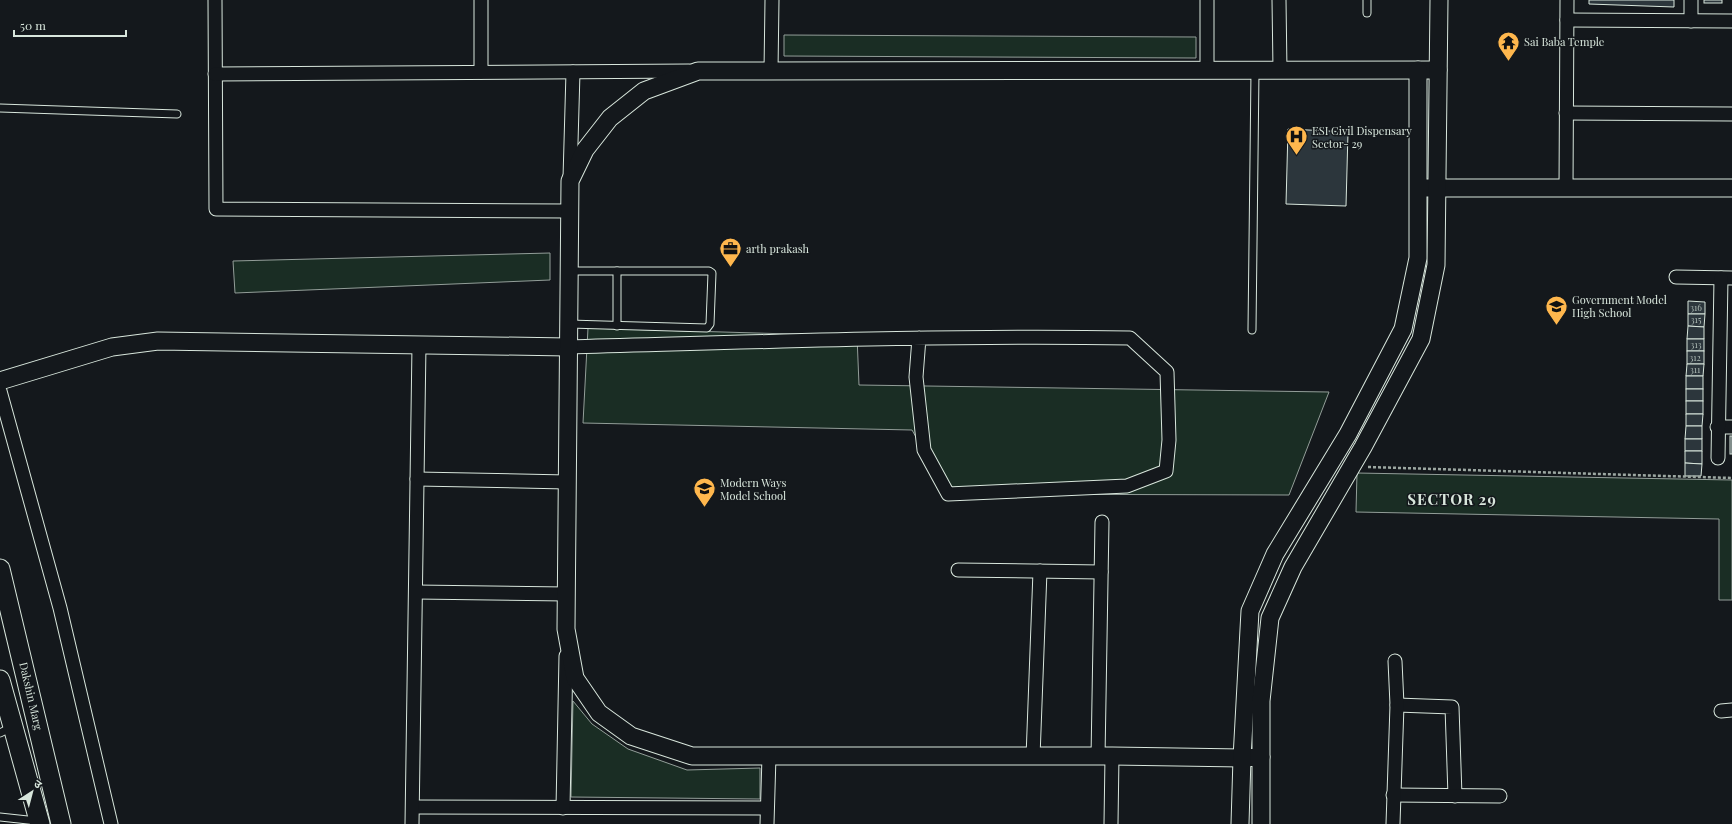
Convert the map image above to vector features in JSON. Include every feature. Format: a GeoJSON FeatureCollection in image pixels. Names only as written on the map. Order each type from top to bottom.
{"type":"FeatureCollection","features":[{"type":"Feature","properties":{"kind":"main road","name":"Dakshin Marg"},"geometry":{"type":"LineString","coordinates":[[0,568],[61,824]]}},
{"type":"Feature","properties":{"kind":"main road"},"geometry":{"type":"LineString","coordinates":[[0,680],[6,730],[40,822]]}},
{"type":"Feature","properties":{"kind":"street"},"geometry":{"type":"LineString","coordinates":[[215,0],[216,209],[569,211]]}},
{"type":"Feature","properties":{"kind":"street"},"geometry":{"type":"LineString","coordinates":[[480,72],[481,0]]}},
{"type":"Feature","properties":{"kind":"street"},"geometry":{"type":"LineString","coordinates":[[771,71],[772,0]]}},
{"type":"Feature","properties":{"kind":"street"},"geometry":{"type":"LineString","coordinates":[[1207,0],[1207,70]]}},
{"type":"Feature","properties":{"kind":"street"},"geometry":{"type":"LineString","coordinates":[[1279,0],[1280,70]]}},
{"type":"Feature","properties":{"kind":"street"},"geometry":{"type":"LineString","coordinates":[[1261,824],[1260,701],[1270,618],[1293,567],[1352,467],[1421,339],[1436,265],[1439,0]]}},
{"type":"Feature","properties":{"kind":"street"},"geometry":{"type":"LineString","coordinates":[[1566,188],[1567,0]]}},
{"type":"Feature","properties":{"kind":"street"},"geometry":{"type":"LineString","coordinates":[[1691,0],[1691,21]]}},
{"type":"Feature","properties":{"kind":"street"},"geometry":{"type":"LineString","coordinates":[[1567,20],[1732,21]]}},
{"type":"Feature","properties":{"kind":"street"},"geometry":{"type":"LineString","coordinates":[[1240,824],[1250,611],[1275,554],[1348,434],[1403,329],[1418,258],[1418,70]]}},
{"type":"Feature","properties":{"kind":"street"},"geometry":{"type":"LineString","coordinates":[[215,74],[698,71],[1438,70]]}},
{"type":"Feature","properties":{"kind":"street"},"geometry":{"type":"LineString","coordinates":[[570,181],[585,150],[610,118],[644,91],[698,71]]}},
{"type":"Feature","properties":{"kind":"street"},"geometry":{"type":"LineString","coordinates":[[563,808],[568,482],[569,211],[573,72]]}},
{"type":"Feature","properties":{"kind":"street"},"geometry":{"type":"LineString","coordinates":[[1566,113],[1732,114]]}},
{"type":"Feature","properties":{"kind":"street"},"geometry":{"type":"LineString","coordinates":[[1418,188],[1732,188]]}},
{"type":"Feature","properties":{"kind":"street"},"geometry":{"type":"LineString","coordinates":[[1676,277],[1726,278],[1717,427],[1718,458]]}},
{"type":"Feature","properties":{"kind":"street"},"geometry":{"type":"LineString","coordinates":[[0,381],[112,347],[158,341],[568,347],[919,338],[1130,338],[1167,372],[1169,440],[1166,471],[1127,486],[948,494],[924,450],[916,377],[919,338]]}},
{"type":"Feature","properties":{"kind":"street"},"geometry":{"type":"LineString","coordinates":[[412,824],[419,345]]}},
{"type":"Feature","properties":{"kind":"street"},"geometry":{"type":"LineString","coordinates":[[0,391],[60,608],[111,824]]}},
{"type":"Feature","properties":{"kind":"street"},"geometry":{"type":"LineString","coordinates":[[1717,427],[1732,427]]}},
{"type":"Feature","properties":{"kind":"street"},"geometry":{"type":"LineString","coordinates":[[417,479],[568,482]]}},
{"type":"Feature","properties":{"kind":"street"},"geometry":{"type":"LineString","coordinates":[[1102,522],[1101,572],[1105,756],[1111,824]]}},
{"type":"Feature","properties":{"kind":"street"},"geometry":{"type":"LineString","coordinates":[[958,570],[1101,572]]}},
{"type":"Feature","properties":{"kind":"street"},"geometry":{"type":"LineString","coordinates":[[1033,756],[1040,571]]}},
{"type":"Feature","properties":{"kind":"street"},"geometry":{"type":"LineString","coordinates":[[416,592],[566,594]]}},
{"type":"Feature","properties":{"kind":"street"},"geometry":{"type":"LineString","coordinates":[[566,628],[575,678],[599,713],[630,736],[692,756],[1261,757]]}},
{"type":"Feature","properties":{"kind":"street"},"geometry":{"type":"LineString","coordinates":[[1393,824],[1397,705],[1394,661]]}},
{"type":"Feature","properties":{"kind":"street"},"geometry":{"type":"LineString","coordinates":[[1397,705],[1452,707],[1455,796]]}},
{"type":"Feature","properties":{"kind":"street"},"geometry":{"type":"LineString","coordinates":[[767,824],[769,756]]}},
{"type":"Feature","properties":{"kind":"street"},"geometry":{"type":"LineString","coordinates":[[1393,795],[1500,796]]}},
{"type":"Feature","properties":{"kind":"street"},"geometry":{"type":"LineString","coordinates":[[413,808],[767,808]]}},
{"type":"Feature","properties":{"kind":"lane"},"geometry":{"type":"LineString","coordinates":[[1367,0],[1367,13]]}},
{"type":"Feature","properties":{"kind":"lane"},"geometry":{"type":"LineString","coordinates":[[1252,330],[1255,70]]}},
{"type":"Feature","properties":{"kind":"lane"},"geometry":{"type":"LineString","coordinates":[[0,108],[177,114]]}},
{"type":"Feature","properties":{"kind":"lane"},"geometry":{"type":"LineString","coordinates":[[568,324],[707,328],[710,324],[712,273],[708,271],[569,271]]}},
{"type":"Feature","properties":{"kind":"lane"},"geometry":{"type":"LineString","coordinates":[[617,271],[617,326]]}},
{"type":"Feature","properties":{"kind":"lane"},"geometry":{"type":"LineString","coordinates":[[0,817],[40,822]]}},
{"type":"Feature","properties":{"kind":"path"},"geometry":{"type":"LineString","coordinates":[[1352,467],[1732,478]]}},
{"type":"Feature","properties":{"kind":"green space"},"geometry":{"type":"Polygon","coordinates":[[[784,35],[1196,37],[1196,58],[784,56],[784,35]]]}},
{"type":"Feature","properties":{"kind":"green space"},"geometry":{"type":"Polygon","coordinates":[[[550,253],[550,280],[235,293],[233,261],[550,253]]]}},
{"type":"Feature","properties":{"kind":"green space"},"geometry":{"type":"Polygon","coordinates":[[[588,328],[857,336],[859,385],[1329,392],[1289,495],[948,494],[912,430],[583,423],[588,328]]]}},
{"type":"Feature","properties":{"kind":"green space"},"geometry":{"type":"Polygon","coordinates":[[[1357,473],[1732,480],[1732,600],[1719,600],[1719,519],[1356,512],[1357,473]]]}},
{"type":"Feature","properties":{"kind":"green space"},"geometry":{"type":"Polygon","coordinates":[[[573,701],[592,724],[628,749],[687,770],[760,768],[760,799],[571,797],[573,701]]]}},
{"type":"Feature","properties":{"kind":"building"},"geometry":{"type":"Polygon","coordinates":[[[1589,0],[1674,0],[1674,7],[1589,4],[1589,0]]]}},
{"type":"Feature","properties":{"kind":"building"},"geometry":{"type":"Polygon","coordinates":[[[1704,0],[1722,0],[1722,3],[1704,3],[1704,0]]]}},
{"type":"Feature","properties":{"kind":"building"},"geometry":{"type":"Polygon","coordinates":[[[1288,129],[1348,132],[1346,206],[1286,204],[1288,129]]]}},
{"type":"Feature","properties":{"kind":"building"},"geometry":{"type":"Polygon","coordinates":[[[1688,301],[1705,302],[1705,314],[1688,314],[1688,301]]]}},
{"type":"Feature","properties":{"kind":"building"},"geometry":{"type":"Polygon","coordinates":[[[1688,314],[1705,314],[1704,327],[1688,326],[1688,314]]]}},
{"type":"Feature","properties":{"kind":"building"},"geometry":{"type":"Polygon","coordinates":[[[1688,326],[1704,327],[1704,339],[1687,339],[1688,326]]]}},
{"type":"Feature","properties":{"kind":"building"},"geometry":{"type":"Polygon","coordinates":[[[1687,339],[1704,339],[1704,351],[1687,351],[1687,339]]]}},
{"type":"Feature","properties":{"kind":"building"},"geometry":{"type":"Polygon","coordinates":[[[1687,351],[1704,351],[1704,364],[1687,364],[1687,351]]]}},
{"type":"Feature","properties":{"kind":"building"},"geometry":{"type":"Polygon","coordinates":[[[1687,364],[1704,364],[1703,376],[1686,376],[1687,364]]]}},
{"type":"Feature","properties":{"kind":"building"},"geometry":{"type":"Polygon","coordinates":[[[1686,376],[1703,376],[1703,389],[1686,389],[1686,376]]]}},
{"type":"Feature","properties":{"kind":"building"},"geometry":{"type":"Polygon","coordinates":[[[1686,389],[1703,389],[1703,401],[1686,401],[1686,389]]]}},
{"type":"Feature","properties":{"kind":"building"},"geometry":{"type":"Polygon","coordinates":[[[1686,401],[1703,401],[1703,414],[1686,414],[1686,401]]]}},
{"type":"Feature","properties":{"kind":"building"},"geometry":{"type":"Polygon","coordinates":[[[1686,414],[1703,414],[1702,426],[1686,426],[1686,414]]]}},
{"type":"Feature","properties":{"kind":"building"},"geometry":{"type":"Polygon","coordinates":[[[1686,426],[1702,426],[1702,439],[1685,439],[1686,426]]]}},
{"type":"Feature","properties":{"kind":"building"},"geometry":{"type":"Polygon","coordinates":[[[1730,436],[1732,436],[1732,454],[1730,454],[1730,436]]]}},
{"type":"Feature","properties":{"kind":"building"},"geometry":{"type":"Polygon","coordinates":[[[1685,439],[1702,439],[1702,451],[1685,451],[1685,439]]]}},
{"type":"Feature","properties":{"kind":"building"},"geometry":{"type":"Polygon","coordinates":[[[1685,451],[1702,451],[1702,464],[1685,463],[1685,451]]]}},
{"type":"Feature","properties":{"kind":"building"},"geometry":{"type":"Polygon","coordinates":[[[1685,463],[1702,464],[1701,476],[1685,476],[1685,463]]]}},
{"type":"Feature","properties":{"kind":"place","name":"Sai Baba Temple"},"geometry":{"type":"Point","coordinates":[1509,62]}},
{"type":"Feature","properties":{"kind":"place","name":"ESI Civil Dispensary Sector- 29"},"geometry":{"type":"Point","coordinates":[1297,156]}},
{"type":"Feature","properties":{"kind":"place","name":"arth prakash"},"geometry":{"type":"Point","coordinates":[730,268]}},
{"type":"Feature","properties":{"kind":"place","name":"Government Model High School"},"geometry":{"type":"Point","coordinates":[1556,326]}},
{"type":"Feature","properties":{"kind":"place","name":"Modern Ways Model School"},"geometry":{"type":"Point","coordinates":[704,508]}},
{"type":"Feature","properties":{"kind":"district","name":"SECTOR 29"},"geometry":{"type":"Point","coordinates":[1452,500]}}]}
